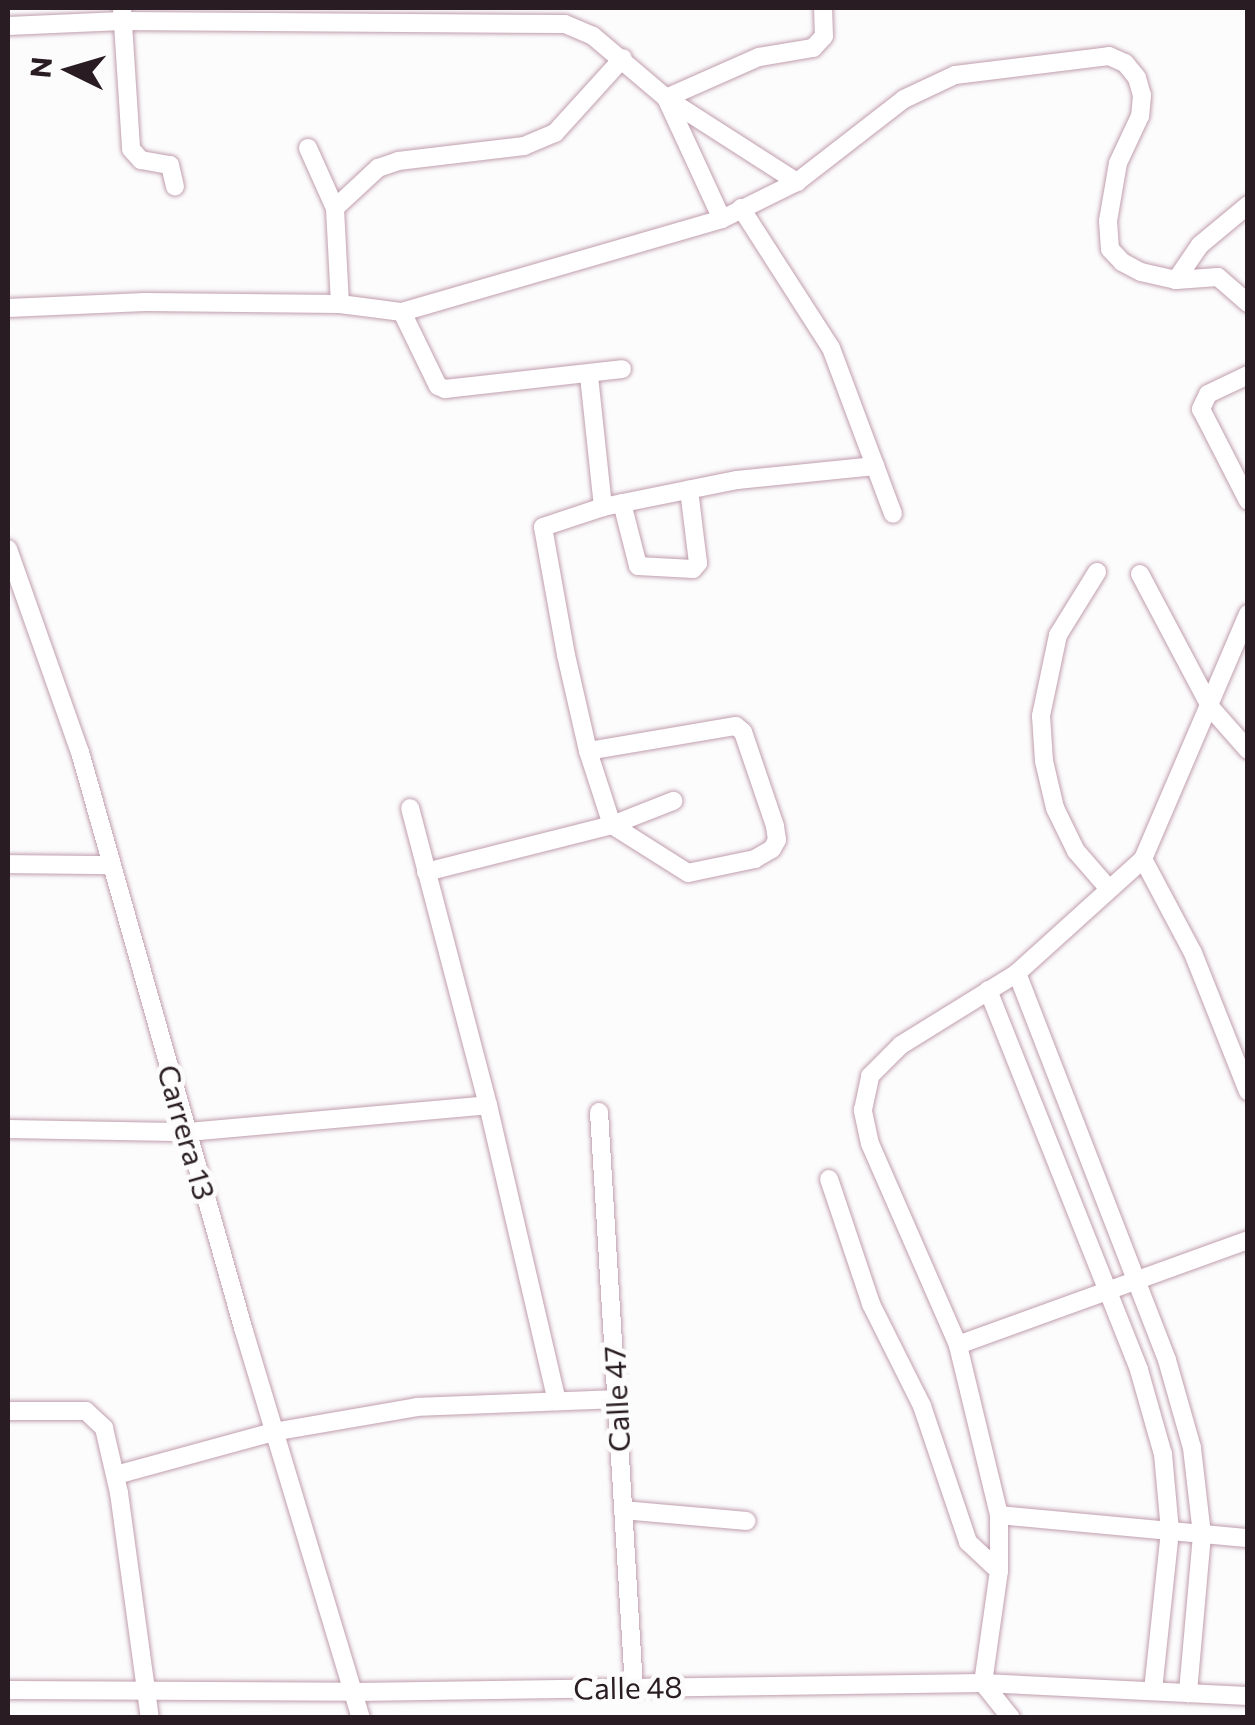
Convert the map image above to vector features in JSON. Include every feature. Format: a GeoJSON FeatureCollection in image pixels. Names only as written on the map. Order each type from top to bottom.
{"type":"FeatureCollection","features":[{"type":"Feature","properties":{"kind":"street"},"geometry":{"type":"LineString","coordinates":[[666,98],[760,57],[813,48],[824,36],[824,8]]}},
{"type":"Feature","properties":{"kind":"street"},"geometry":{"type":"LineString","coordinates":[[8,26],[122,14],[480,17],[565,24],[593,36],[666,98],[798,182]]}},
{"type":"Feature","properties":{"kind":"street"},"geometry":{"type":"LineString","coordinates":[[122,14],[131,148],[141,160],[170,165],[175,186]]}},
{"type":"Feature","properties":{"kind":"street"},"geometry":{"type":"LineString","coordinates":[[8,308],[145,302],[340,304],[402,312],[722,219],[798,182],[904,99],[956,75],[1110,56],[1125,63],[1137,78],[1142,95],[1140,116],[1118,163],[1108,221],[1110,249],[1122,262],[1141,272],[1176,280],[1218,277],[1248,303]]}},
{"type":"Feature","properties":{"kind":"street"},"geometry":{"type":"LineString","coordinates":[[335,208],[378,168],[524,146],[554,133],[623,58]]}},
{"type":"Feature","properties":{"kind":"street"},"geometry":{"type":"LineString","coordinates":[[666,98],[722,219]]}},
{"type":"Feature","properties":{"kind":"street"},"geometry":{"type":"LineString","coordinates":[[308,148],[335,208],[340,304]]}},
{"type":"Feature","properties":{"kind":"street"},"geometry":{"type":"LineString","coordinates":[[1176,280],[1200,246],[1248,204]]}},
{"type":"Feature","properties":{"kind":"street"},"geometry":{"type":"LineString","coordinates":[[741,208],[830,348],[893,514]]}},
{"type":"Feature","properties":{"kind":"street"},"geometry":{"type":"LineString","coordinates":[[402,312],[441,388],[589,376],[622,369]]}},
{"type":"Feature","properties":{"kind":"street"},"geometry":{"type":"LineString","coordinates":[[589,376],[612,505],[638,566],[694,568],[698,563],[689,490]]}},
{"type":"Feature","properties":{"kind":"street"},"geometry":{"type":"LineString","coordinates":[[1248,376],[1208,394],[1201,409],[1248,501]]}},
{"type":"Feature","properties":{"kind":"street"},"geometry":{"type":"LineString","coordinates":[[588,750],[736,726],[745,737],[776,840],[755,859],[688,873],[612,825],[588,750],[543,532],[550,521],[612,505],[689,490],[876,466]]}},
{"type":"Feature","properties":{"kind":"street","name":"Carrera 13"},"geometry":{"type":"LineString","coordinates":[[8,551],[80,752],[273,1432],[361,1718]]}},
{"type":"Feature","properties":{"kind":"street"},"geometry":{"type":"LineString","coordinates":[[1096,572],[1058,635],[1042,716],[1044,761],[1055,808],[1076,851],[1110,889]]}},
{"type":"Feature","properties":{"kind":"street"},"geometry":{"type":"LineString","coordinates":[[1140,574],[1211,708],[1246,746]]}},
{"type":"Feature","properties":{"kind":"street"},"geometry":{"type":"LineString","coordinates":[[1011,1718],[983,1682],[1000,1572],[999,1515],[958,1345],[870,1144],[863,1110],[870,1076],[902,1045],[1017,973],[1143,859],[1158,814],[1211,708],[1248,614]]}},
{"type":"Feature","properties":{"kind":"street"},"geometry":{"type":"LineString","coordinates":[[426,872],[612,825],[674,801]]}},
{"type":"Feature","properties":{"kind":"street"},"geometry":{"type":"LineString","coordinates":[[410,808],[488,1105],[557,1400]]}},
{"type":"Feature","properties":{"kind":"street"},"geometry":{"type":"LineString","coordinates":[[1143,859],[1193,953],[1248,1092]]}},
{"type":"Feature","properties":{"kind":"street"},"geometry":{"type":"LineString","coordinates":[[8,864],[110,864]]}},
{"type":"Feature","properties":{"kind":"street"},"geometry":{"type":"LineString","coordinates":[[1017,973],[1167,1360],[1192,1448],[1202,1534],[1188,1693]]}},
{"type":"Feature","properties":{"kind":"street"},"geometry":{"type":"LineString","coordinates":[[988,990],[1139,1370],[1163,1454],[1170,1532],[1154,1692]]}},
{"type":"Feature","properties":{"kind":"street"},"geometry":{"type":"LineString","coordinates":[[8,1129],[188,1132],[488,1105]]}},
{"type":"Feature","properties":{"kind":"street","name":"Calle 47"},"geometry":{"type":"LineString","coordinates":[[599,1112],[634,1687]]}},
{"type":"Feature","properties":{"kind":"street"},"geometry":{"type":"LineString","coordinates":[[828,1179],[871,1304],[922,1406],[968,1542],[1000,1572]]}},
{"type":"Feature","properties":{"kind":"street"},"geometry":{"type":"LineString","coordinates":[[958,1345],[1248,1240]]}},
{"type":"Feature","properties":{"kind":"street"},"geometry":{"type":"LineString","coordinates":[[116,1476],[273,1432],[417,1407],[616,1399]]}},
{"type":"Feature","properties":{"kind":"street"},"geometry":{"type":"LineString","coordinates":[[8,1411],[86,1411],[104,1428],[116,1476],[150,1718]]}},
{"type":"Feature","properties":{"kind":"street"},"geometry":{"type":"LineString","coordinates":[[622,1510],[747,1521]]}},
{"type":"Feature","properties":{"kind":"street"},"geometry":{"type":"LineString","coordinates":[[999,1515],[1248,1538]]}},
{"type":"Feature","properties":{"kind":"street","name":"Calle 48"},"geometry":{"type":"LineString","coordinates":[[8,1690],[355,1692],[983,1682],[1248,1696]]}}]}
